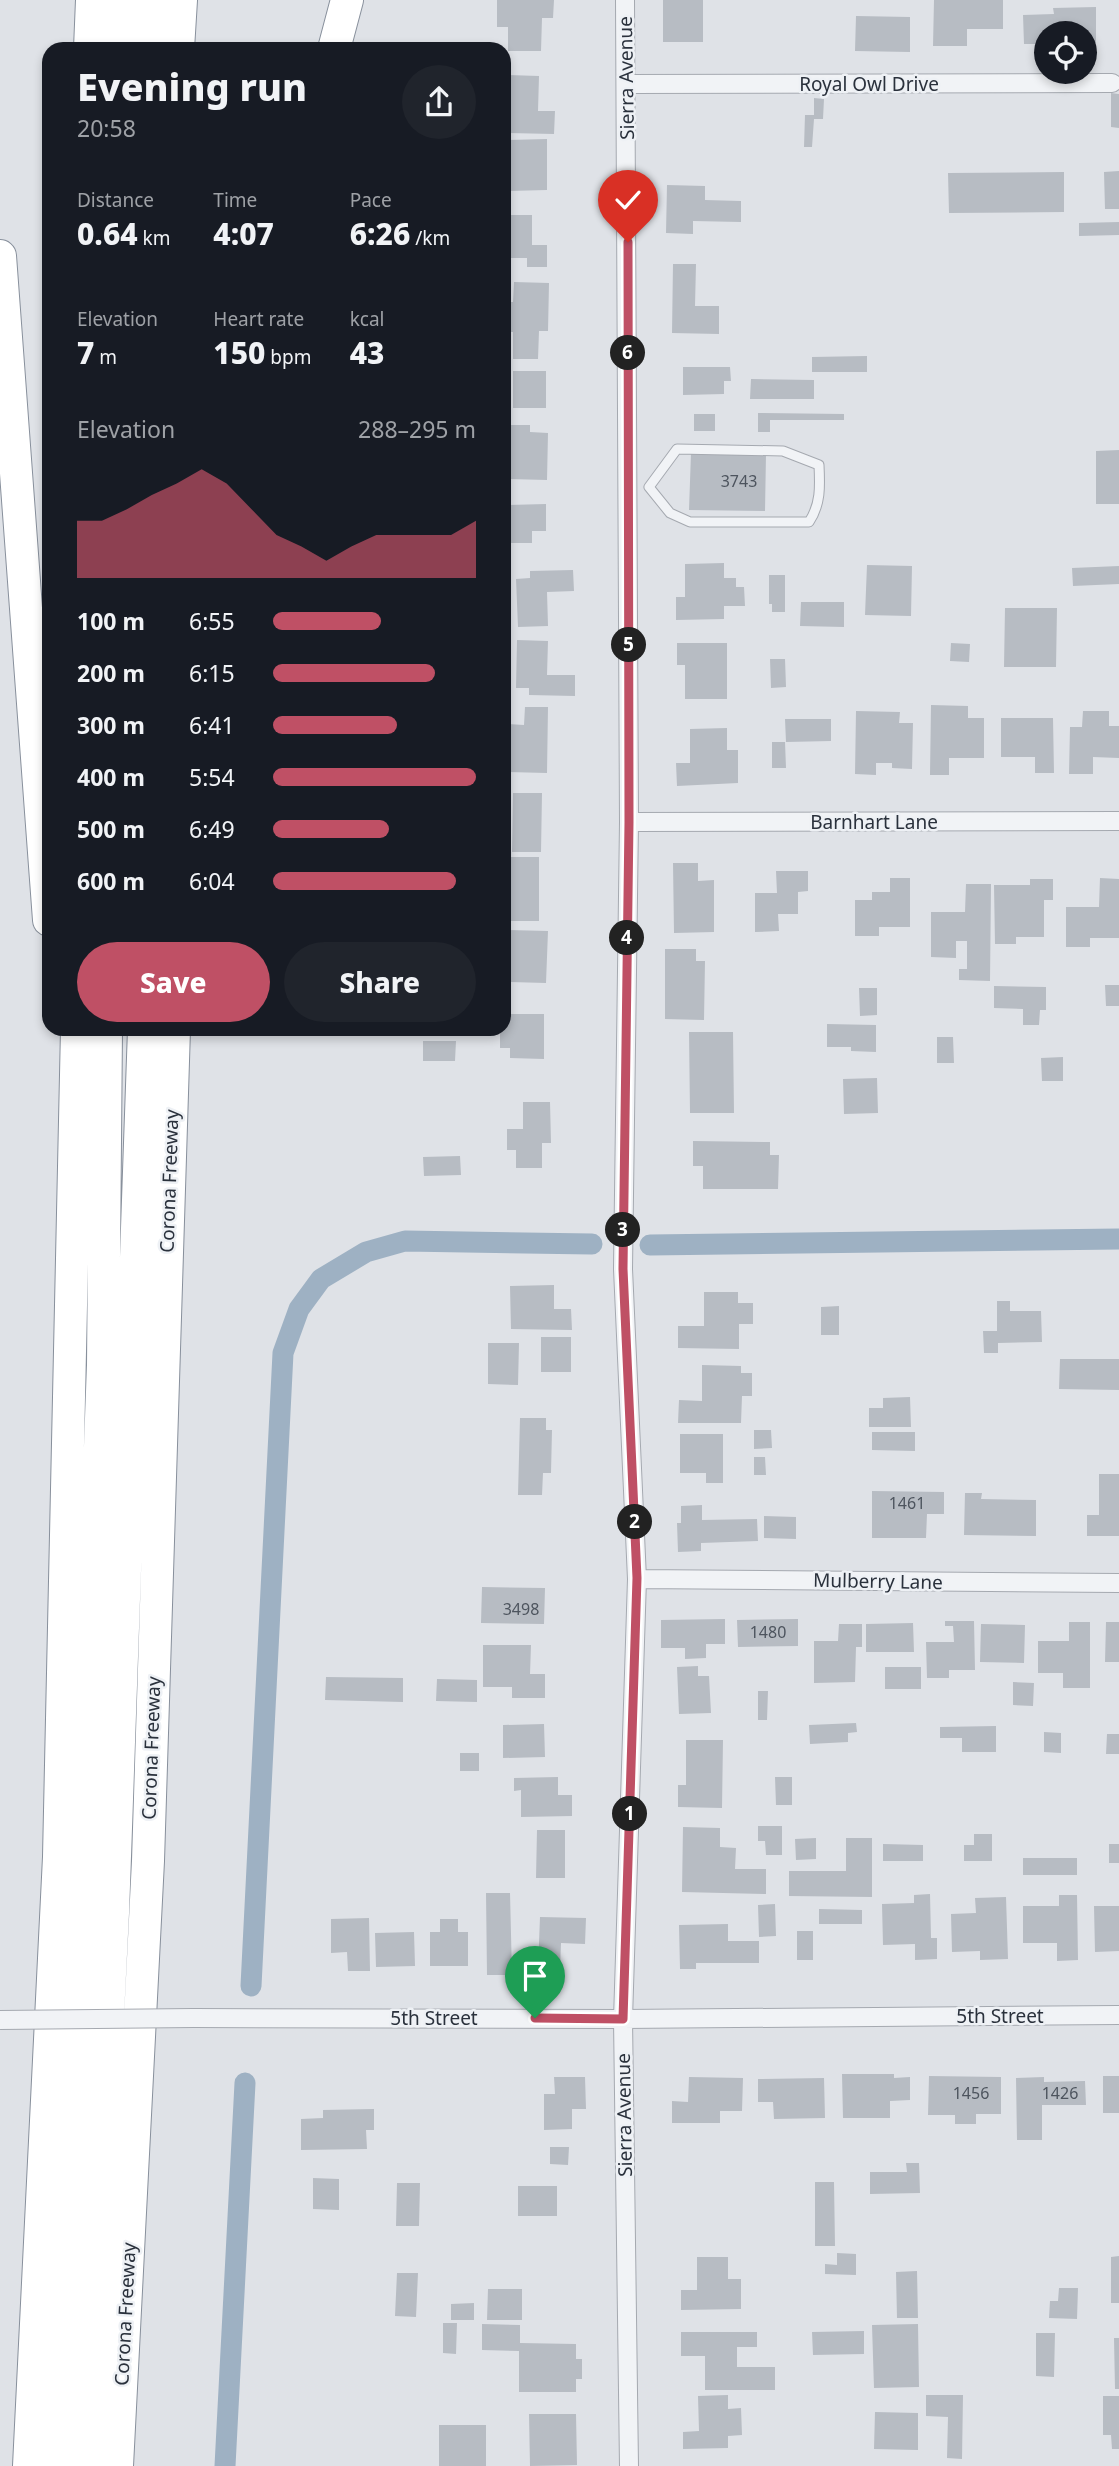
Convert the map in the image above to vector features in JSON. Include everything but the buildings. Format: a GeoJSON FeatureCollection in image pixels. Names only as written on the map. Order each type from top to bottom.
{"type":"FeatureCollection","features":[{"type":"Feature","properties":{"kind":"highway"},"geometry":{"type":"LineString","coordinates":[[90,42],[92,0]]}},
{"type":"Feature","properties":{"kind":"highway"},"geometry":{"type":"LineString","coordinates":[[120,42],[122,0]]}},
{"type":"Feature","properties":{"kind":"highway"},"geometry":{"type":"LineString","coordinates":[[151,0],[151,42]]}},
{"type":"Feature","properties":{"kind":"highway"},"geometry":{"type":"LineString","coordinates":[[178,42],[181,0]]}},
{"type":"Feature","properties":{"kind":"highway"},"geometry":{"type":"LineString","coordinates":[[336,42],[347,0]]}},
{"type":"Feature","properties":{"kind":"highway"},"geometry":{"type":"LineString","coordinates":[[0,256],[42,825]]}},
{"type":"Feature","properties":{"kind":"highway"},"geometry":{"type":"LineString","coordinates":[[55,1036],[69,1367]]}},
{"type":"Feature","properties":{"kind":"highway"},"geometry":{"type":"LineString","coordinates":[[29,2466],[59,1857],[77,1036]]}},
{"type":"Feature","properties":{"kind":"highway"},"geometry":{"type":"LineString","coordinates":[[57,2466],[83,1903],[103,1365],[106,1036]]}},
{"type":"Feature","properties":{"kind":"highway"},"geometry":{"type":"LineString","coordinates":[[86,2466],[112,1927],[144,1036]]}},
{"type":"Feature","properties":{"kind":"highway","name":"Corona Freeway"},"geometry":{"type":"LineString","coordinates":[[117,2466],[148,1861],[174,1036]]}},
{"type":"Feature","properties":{"kind":"street","name":"Sierra Avenue"},"geometry":{"type":"LineString","coordinates":[[625,0],[629,822],[623,1269],[637,1578],[623,2019],[629,2466]]}},
{"type":"Feature","properties":{"kind":"street","name":"Royal Owl Drive"},"geometry":{"type":"LineString","coordinates":[[627,84],[1112,83]]}},
{"type":"Feature","properties":{"kind":"street","name":"Barnhart Lane"},"geometry":{"type":"LineString","coordinates":[[629,822],[1119,821]]}},
{"type":"Feature","properties":{"kind":"street","name":"Mulberry Lane"},"geometry":{"type":"LineString","coordinates":[[637,1578],[1119,1583]]}},
{"type":"Feature","properties":{"kind":"street","name":"5th Street"},"geometry":{"type":"LineString","coordinates":[[0,2020],[1119,2015]]}},
{"type":"Feature","properties":{"kind":"lane"},"geometry":{"type":"LineString","coordinates":[[677,449],[783,451],[820,464],[820,494],[816,511],[809,522],[690,522],[670,513],[649,487],[677,449]]}},
{"type":"Feature","properties":{"kind":"lane"},"geometry":{"type":"LineString","coordinates":[[628,487],[649,487]]}},
{"type":"Feature","properties":{"kind":"waterway"},"geometry":{"type":"LineString","coordinates":[[650,1245],[1119,1239]]}},
{"type":"Feature","properties":{"kind":"waterway"},"geometry":{"type":"LineString","coordinates":[[251,1986],[283,1353],[299,1309],[321,1279],[366,1252],[405,1241],[592,1244]]}},
{"type":"Feature","properties":{"kind":"waterway"},"geometry":{"type":"LineString","coordinates":[[225,2466],[245,2083]]}},
{"type":"Feature","properties":{"kind":"route"},"geometry":{"type":"LineString","coordinates":[[535,2018],[623,2019],[637,1578],[623,1269],[629,822],[628,242]]}}]}
